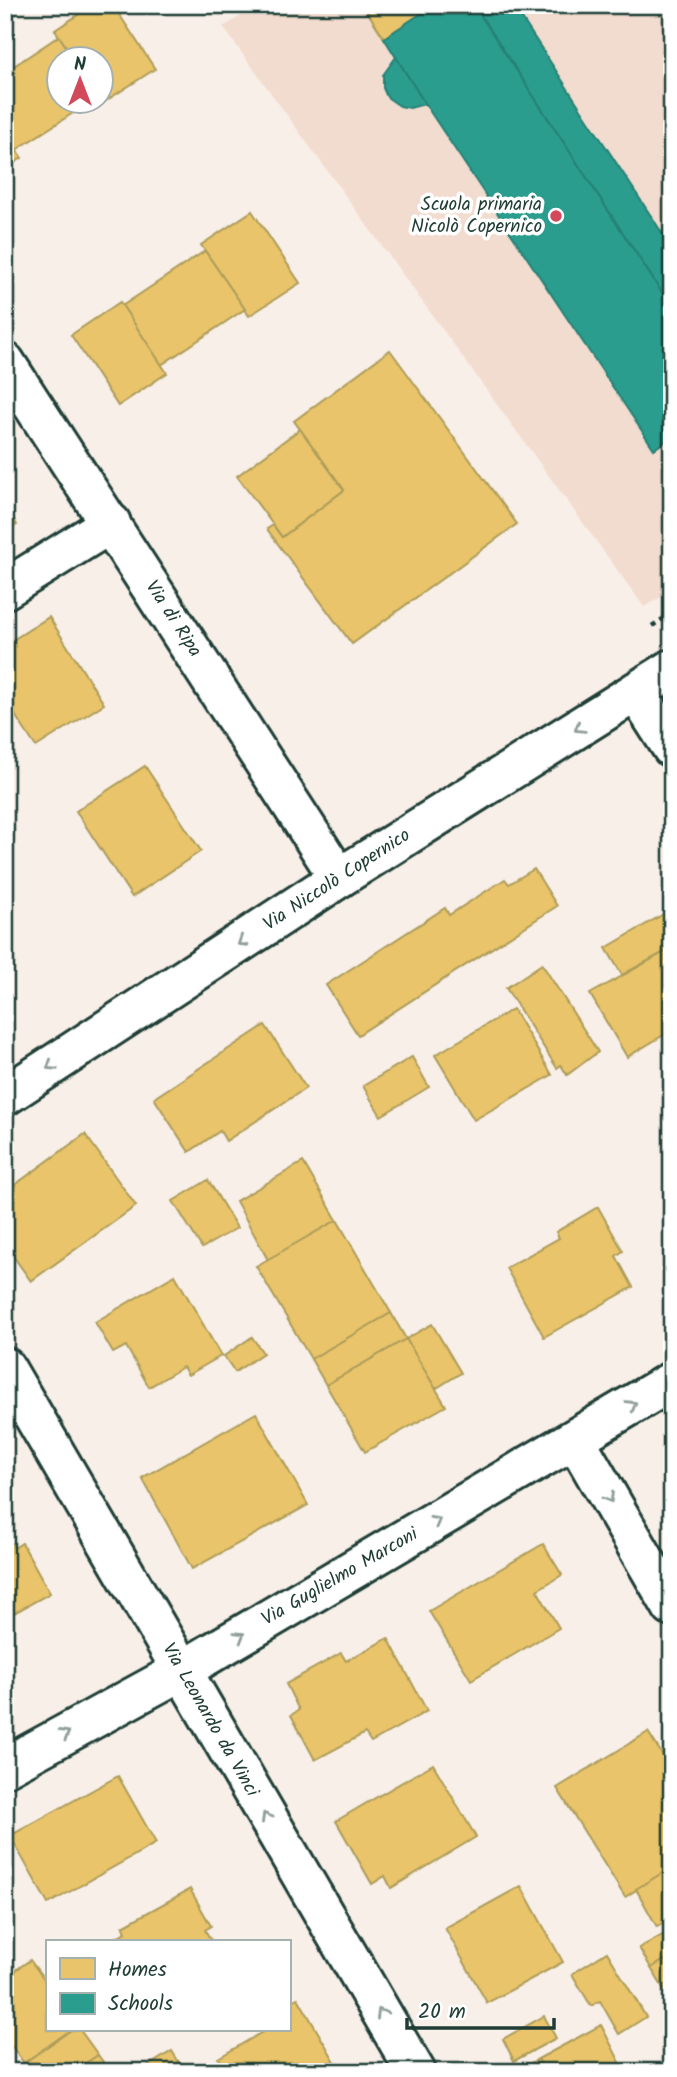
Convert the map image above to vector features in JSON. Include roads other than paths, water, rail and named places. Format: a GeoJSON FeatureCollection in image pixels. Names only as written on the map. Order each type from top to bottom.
{"type":"FeatureCollection","features":[{"type":"Feature","properties":{"kind":"street","name":"Via di Ripa"},"geometry":{"type":"LineString","coordinates":[[5,362],[339,878]]}},
{"type":"Feature","properties":{"kind":"street"},"geometry":{"type":"LineString","coordinates":[[5,589],[111,523]]}},
{"type":"Feature","properties":{"kind":"street","name":"Via Niccolò Copernico"},"geometry":{"type":"LineString","coordinates":[[5,1096],[339,878],[672,669]]}},
{"type":"Feature","properties":{"kind":"street"},"geometry":{"type":"LineString","coordinates":[[636,692],[672,748]]}},
{"type":"Feature","properties":{"kind":"street","name":"Via Leonardo da Vinci"},"geometry":{"type":"LineString","coordinates":[[5,1367],[416,2072]]}},
{"type":"Feature","properties":{"kind":"street","name":"Via Guglielmo Marconi"},"geometry":{"type":"LineString","coordinates":[[5,1767],[181,1671],[672,1381]]}},
{"type":"Feature","properties":{"kind":"street"},"geometry":{"type":"LineString","coordinates":[[575,1439],[672,1606]]}},
{"type":"Feature","properties":{"kind":"place","name":"Scuola primaria Nicolò Copernico"},"geometry":{"type":"Point","coordinates":[556,216]}}]}
